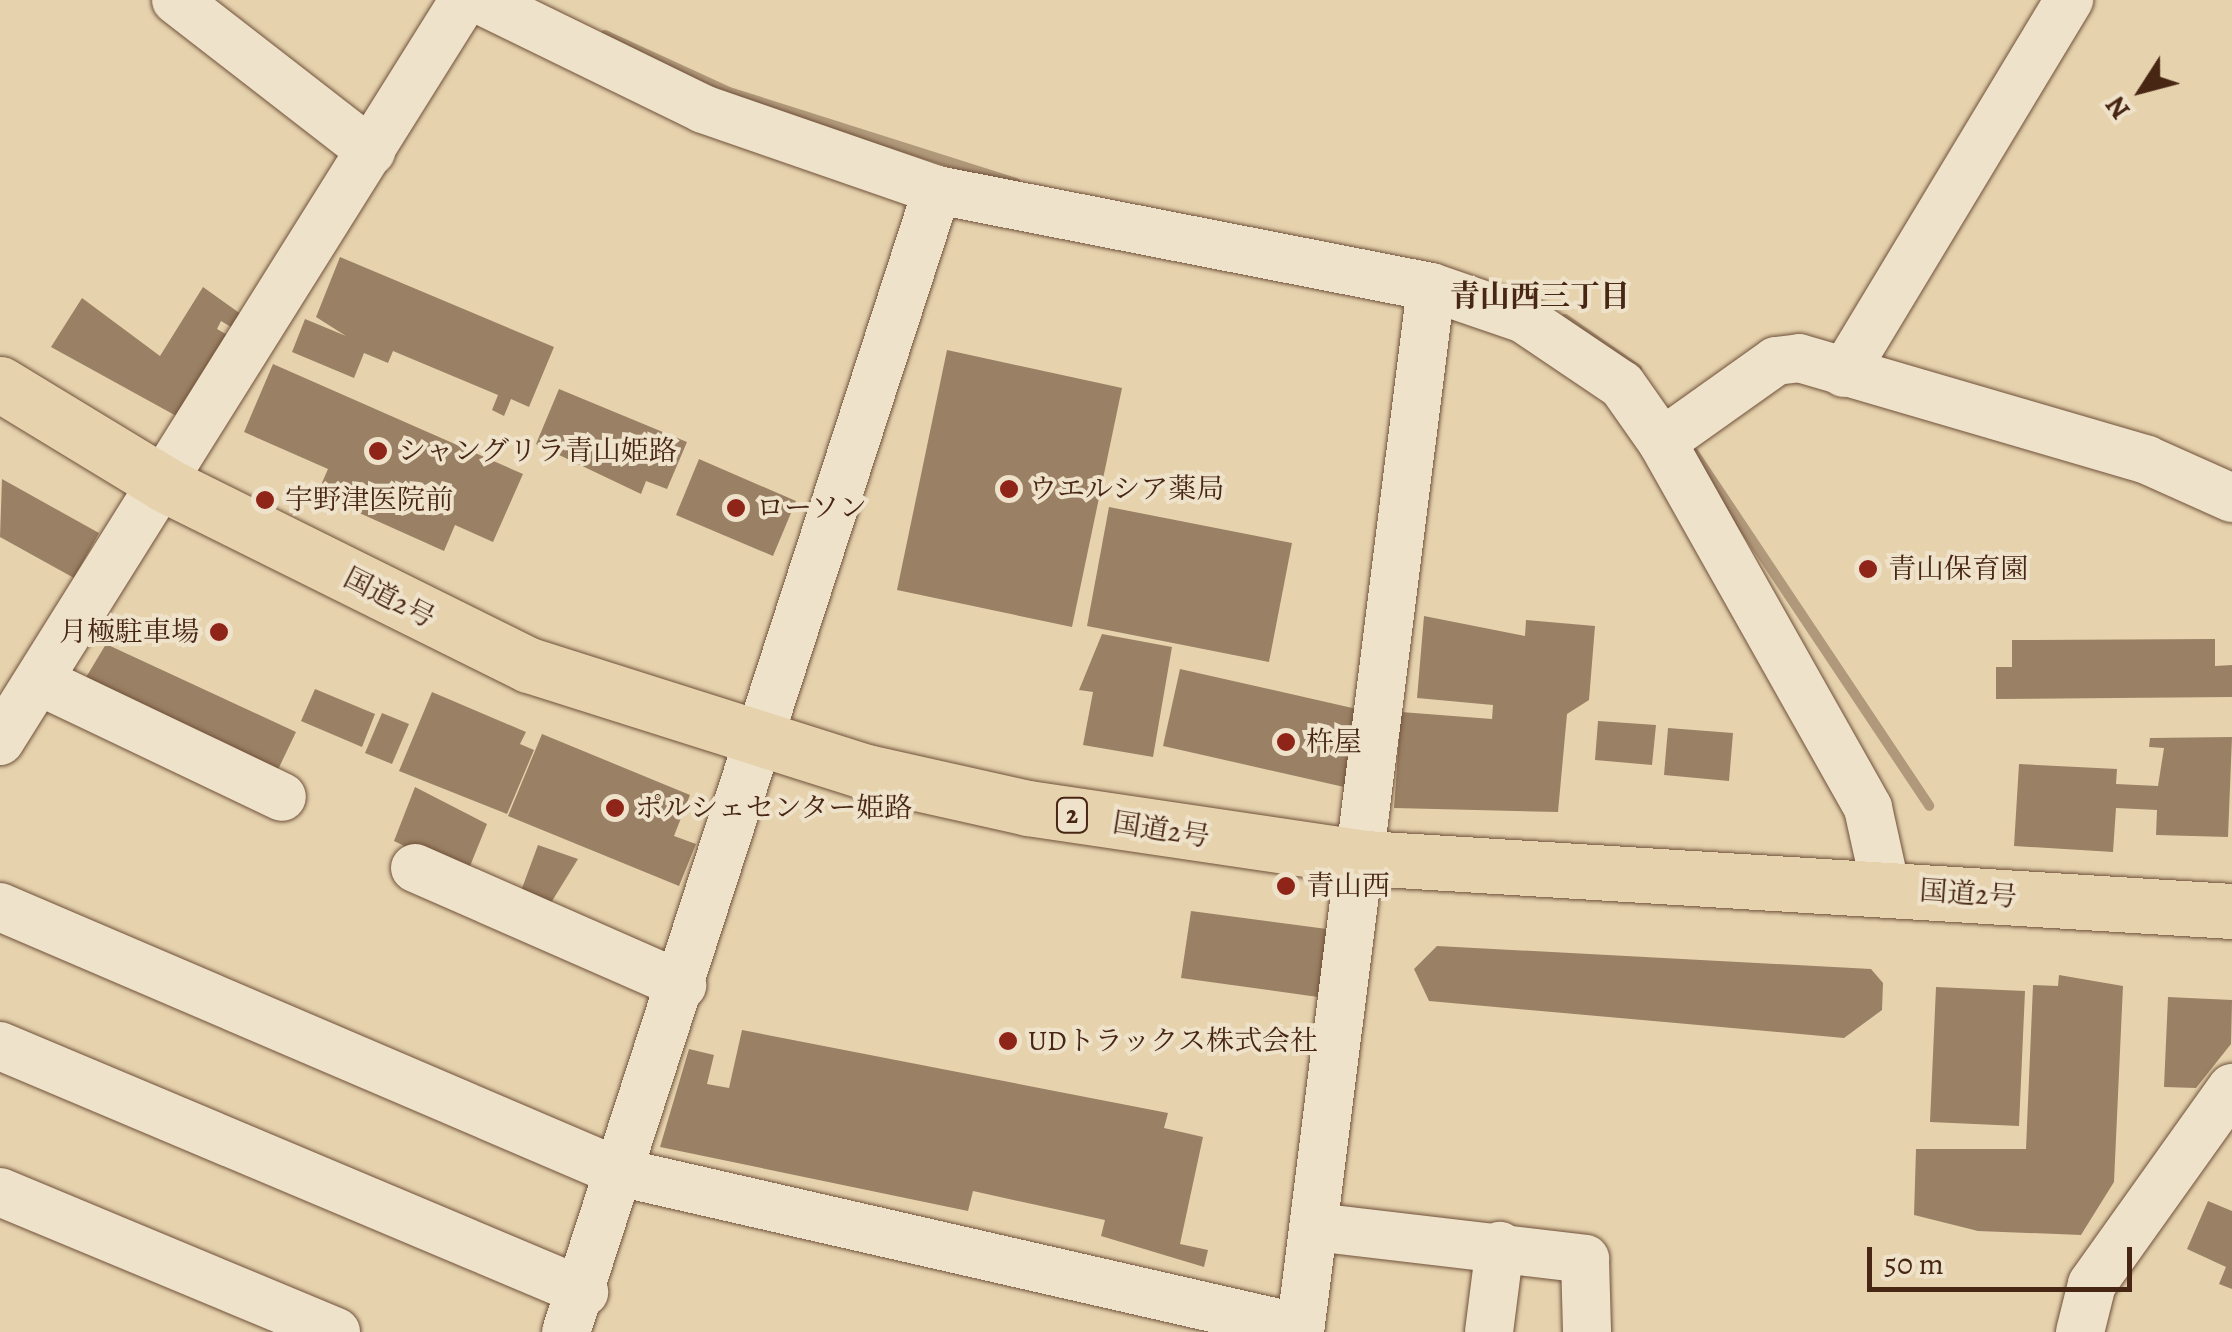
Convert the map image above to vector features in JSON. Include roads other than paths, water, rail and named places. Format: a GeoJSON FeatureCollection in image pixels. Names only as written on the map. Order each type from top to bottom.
{"type":"FeatureCollection","features":[{"type":"Feature","properties":{"kind":"highway","name":"国道2号"},"geometry":{"type":"LineString","coordinates":[[6,392],[166,485],[529,665],[762,745],[1028,808],[1365,858],[2232,911]]}},
{"type":"Feature","properties":{"kind":"street"},"geometry":{"type":"LineString","coordinates":[[176,0],[371,151]]}},
{"type":"Feature","properties":{"kind":"street"},"geometry":{"type":"LineString","coordinates":[[0,740],[166,485],[464,0]]}},
{"type":"Feature","properties":{"kind":"street"},"geometry":{"type":"LineString","coordinates":[[480,0],[703,109],[936,190],[1431,287],[1524,320],[1622,386],[1662,442],[1868,808],[1886,889]]}},
{"type":"Feature","properties":{"kind":"street"},"geometry":{"type":"LineString","coordinates":[[1844,373],[2068,0]]}},
{"type":"Feature","properties":{"kind":"street"},"geometry":{"type":"LineString","coordinates":[[0,1046],[575,1312],[762,745],[936,190]]}},
{"type":"Feature","properties":{"kind":"street"},"geometry":{"type":"LineString","coordinates":[[0,906],[619,1172],[1300,1330],[1365,858],[1431,287]]}},
{"type":"Feature","properties":{"kind":"street"},"geometry":{"type":"LineString","coordinates":[[1662,442],[1776,362],[1844,373],[2146,460],[2232,498]]}},
{"type":"Feature","properties":{"kind":"street"},"geometry":{"type":"LineString","coordinates":[[39,681],[282,796]]}},
{"type":"Feature","properties":{"kind":"street"},"geometry":{"type":"LineString","coordinates":[[415,868],[682,984]]}},
{"type":"Feature","properties":{"kind":"street"},"geometry":{"type":"LineString","coordinates":[[2080,1332],[2092,1284],[2232,1088]]}},
{"type":"Feature","properties":{"kind":"street"},"geometry":{"type":"LineString","coordinates":[[0,1192],[336,1332]]}},
{"type":"Feature","properties":{"kind":"street"},"geometry":{"type":"LineString","coordinates":[[1314,1227],[1500,1246],[1584,1259],[1587,1332]]}},
{"type":"Feature","properties":{"kind":"street"},"geometry":{"type":"LineString","coordinates":[[1490,1332],[1500,1246]]}},
{"type":"Feature","properties":{"kind":"waterway"},"geometry":{"type":"LineString","coordinates":[[605,35],[729,92],[1016,183]]}},
{"type":"Feature","properties":{"kind":"waterway"},"geometry":{"type":"LineString","coordinates":[[1565,319],[1637,369]]}},
{"type":"Feature","properties":{"kind":"waterway"},"geometry":{"type":"LineString","coordinates":[[1694,453],[1929,806]]}},
{"type":"Feature","properties":{"kind":"place","name":"シャングリラ青山姫路"},"geometry":{"type":"Point","coordinates":[378,451]}},
{"type":"Feature","properties":{"kind":"place","name":"ウエルシア薬局"},"geometry":{"type":"Point","coordinates":[1009,489]}},
{"type":"Feature","properties":{"kind":"place","name":"宇野津医院前"},"geometry":{"type":"Point","coordinates":[265,500]}},
{"type":"Feature","properties":{"kind":"place","name":"ローソン"},"geometry":{"type":"Point","coordinates":[736,508]}},
{"type":"Feature","properties":{"kind":"place","name":"青山保育園"},"geometry":{"type":"Point","coordinates":[1868,569]}},
{"type":"Feature","properties":{"kind":"place","name":"月極駐車場"},"geometry":{"type":"Point","coordinates":[219,632]}},
{"type":"Feature","properties":{"kind":"place","name":"杵屋"},"geometry":{"type":"Point","coordinates":[1286,742]}},
{"type":"Feature","properties":{"kind":"place","name":"ポルシェセンター姫路"},"geometry":{"type":"Point","coordinates":[615,808]}},
{"type":"Feature","properties":{"kind":"place","name":"青山西"},"geometry":{"type":"Point","coordinates":[1286,886]}},
{"type":"Feature","properties":{"kind":"place","name":"UDトラックス株式会社"},"geometry":{"type":"Point","coordinates":[1008,1041]}},
{"type":"Feature","properties":{"kind":"district","name":"青山西三丁目"},"geometry":{"type":"Point","coordinates":[1540,296]}}]}
